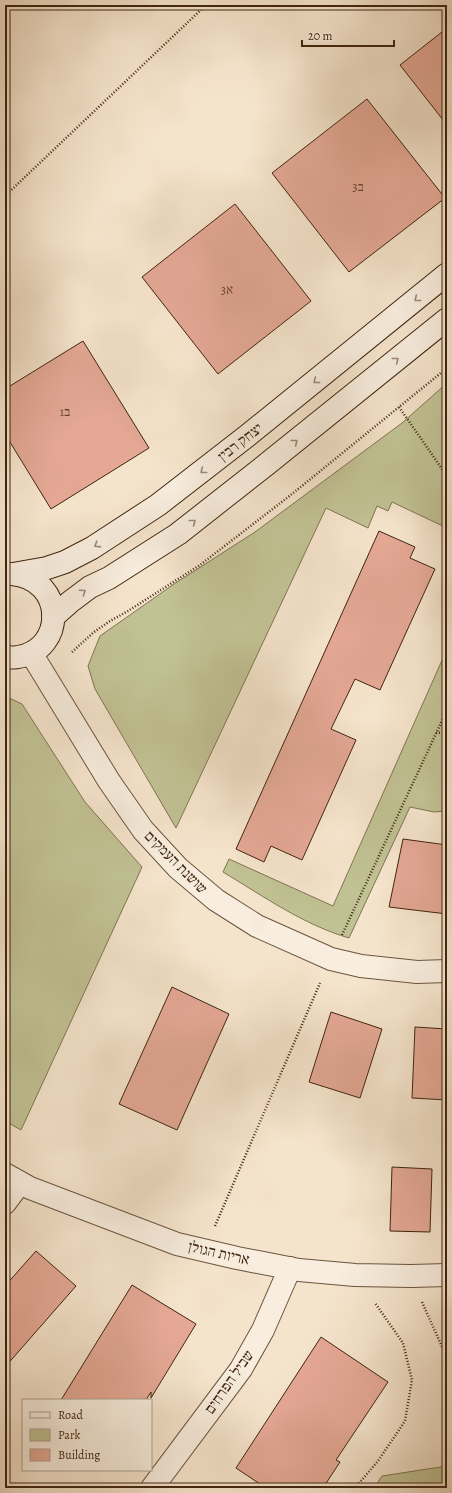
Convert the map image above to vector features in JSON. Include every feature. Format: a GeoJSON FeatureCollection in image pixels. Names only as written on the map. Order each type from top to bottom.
{"type":"FeatureCollection","features":[{"type":"Feature","properties":{"kind":"street","name":"יצחק רבין"},"geometry":{"type":"LineString","coordinates":[[9,574],[47,568],[65,562],[92,548],[158,505],[248,436],[447,274]]}},
{"type":"Feature","properties":{"kind":"street"},"geometry":{"type":"LineString","coordinates":[[53,617],[70,602],[90,588],[109,578],[178,534],[447,319]]}},
{"type":"Feature","properties":{"kind":"street"},"geometry":{"type":"LineString","coordinates":[[5,657],[18,657],[31,653],[43,644],[51,631],[53,617],[52,603],[49,596],[40,584],[27,576],[9,574]]}},
{"type":"Feature","properties":{"kind":"street","name":"שושנת העמקים"},"geometry":{"type":"LineString","coordinates":[[31,653],[109,781],[143,830],[178,868],[216,900],[256,926],[331,959],[361,966],[417,972],[447,971]]}},
{"type":"Feature","properties":{"kind":"street"},"geometry":{"type":"LineString","coordinates":[[5,1203],[12,1178]]}},
{"type":"Feature","properties":{"kind":"street","name":"אריות הגולן"},"geometry":{"type":"LineString","coordinates":[[12,1178],[30,1188],[177,1244],[237,1258],[290,1268],[355,1275],[447,1275]]}},
{"type":"Feature","properties":{"kind":"street","name":"שביל הפרחים"},"geometry":{"type":"LineString","coordinates":[[152,1488],[241,1368],[263,1330],[290,1268]]}},
{"type":"Feature","properties":{"kind":"path"},"geometry":{"type":"LineString","coordinates":[[5,196],[206,5]]}},
{"type":"Feature","properties":{"kind":"path"},"geometry":{"type":"LineString","coordinates":[[44,674],[94,632],[200,565],[292,494],[447,369]]}},
{"type":"Feature","properties":{"kind":"path"},"geometry":{"type":"LineString","coordinates":[[399,407],[447,476]]}},
{"type":"Feature","properties":{"kind":"path"},"geometry":{"type":"LineString","coordinates":[[435,733],[447,732]]}},
{"type":"Feature","properties":{"kind":"path"},"geometry":{"type":"LineString","coordinates":[[355,1275],[403,1343],[412,1380],[405,1422],[378,1461],[356,1488]]}},
{"type":"Feature","properties":{"kind":"path"},"geometry":{"type":"LineString","coordinates":[[411,1276],[447,1358]]}},
{"type":"Feature","properties":{"kind":"green space"},"geometry":{"type":"Polygon","coordinates":[[[447,383],[447,528],[392,502],[388,511],[377,506],[368,528],[326,508],[176,828],[95,689],[88,666],[100,636],[174,584],[255,532],[402,423],[447,383]]]}},
{"type":"Feature","properties":{"kind":"green space"},"geometry":{"type":"Polygon","coordinates":[[[447,649],[447,811],[434,812],[410,807],[349,938],[316,926],[300,918],[223,872],[229,859],[333,906],[447,649]]]}},
{"type":"Feature","properties":{"kind":"green space"},"geometry":{"type":"Polygon","coordinates":[[[5,696],[22,704],[85,802],[142,867],[21,1130],[5,1121],[5,696]]]}},
{"type":"Feature","properties":{"kind":"green space"},"geometry":{"type":"Polygon","coordinates":[[[447,1466],[447,1488],[374,1488],[382,1476],[447,1466]]]}},
{"type":"Feature","properties":{"kind":"building"},"geometry":{"type":"Polygon","coordinates":[[[447,28],[447,125],[400,65],[447,28]]]}},
{"type":"Feature","properties":{"kind":"building"},"geometry":{"type":"Polygon","coordinates":[[[367,99],[445,198],[349,272],[272,173],[367,99]]]}},
{"type":"Feature","properties":{"kind":"building"},"geometry":{"type":"Polygon","coordinates":[[[235,204],[311,301],[218,374],[142,277],[235,204]]]}},
{"type":"Feature","properties":{"kind":"building"},"geometry":{"type":"Polygon","coordinates":[[[83,341],[149,448],[51,509],[5,434],[5,389],[83,341]]]}},
{"type":"Feature","properties":{"kind":"building"},"geometry":{"type":"Polygon","coordinates":[[[379,531],[415,547],[410,558],[435,569],[380,690],[355,679],[331,729],[356,740],[302,860],[271,846],[264,862],[236,849],[379,531]]]}},
{"type":"Feature","properties":{"kind":"building"},"geometry":{"type":"Polygon","coordinates":[[[403,839],[447,845],[447,914],[389,907],[403,839]]]}},
{"type":"Feature","properties":{"kind":"building"},"geometry":{"type":"Polygon","coordinates":[[[172,987],[229,1014],[177,1130],[119,1104],[172,987]]]}},
{"type":"Feature","properties":{"kind":"building"},"geometry":{"type":"Polygon","coordinates":[[[331,1012],[382,1029],[360,1098],[309,1082],[331,1012]]]}},
{"type":"Feature","properties":{"kind":"building"},"geometry":{"type":"Polygon","coordinates":[[[415,1027],[447,1029],[447,1100],[412,1098],[415,1027]]]}},
{"type":"Feature","properties":{"kind":"building"},"geometry":{"type":"Polygon","coordinates":[[[392,1167],[432,1169],[430,1232],[390,1231],[392,1167]]]}},
{"type":"Feature","properties":{"kind":"building"},"geometry":{"type":"Polygon","coordinates":[[[36,1251],[76,1286],[5,1367],[5,1286],[36,1251]]]}},
{"type":"Feature","properties":{"kind":"building"},"geometry":{"type":"Polygon","coordinates":[[[132,1285],[196,1324],[151,1398],[151,1392],[147,1399],[62,1399],[132,1285]]]}},
{"type":"Feature","properties":{"kind":"building"},"geometry":{"type":"Polygon","coordinates":[[[321,1337],[388,1382],[336,1460],[340,1462],[323,1488],[266,1488],[236,1468],[321,1337]]]}}]}
